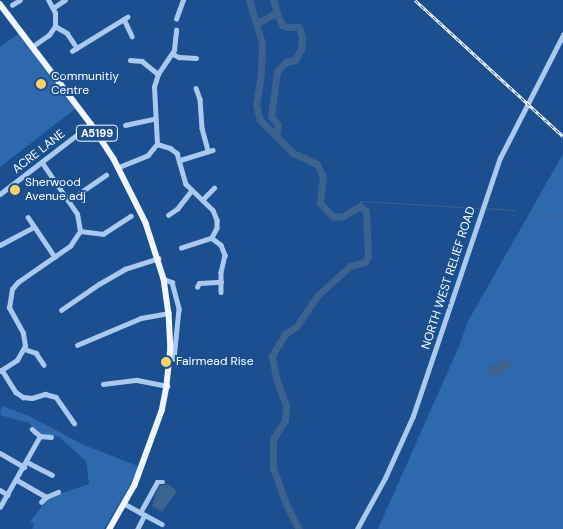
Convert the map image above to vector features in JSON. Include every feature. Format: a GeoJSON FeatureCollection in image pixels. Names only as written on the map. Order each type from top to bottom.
{"type":"FeatureCollection","features":[{"type":"Feature","properties":{"kind":"main road","name":"A5199"},"geometry":{"type":"LineString","coordinates":[[0,4],[91,124],[119,167],[140,208],[164,279],[170,332],[167,386],[156,430],[125,504],[110,529]]}},
{"type":"Feature","properties":{"kind":"street"},"geometry":{"type":"LineString","coordinates":[[12,5],[20,0]]}},
{"type":"Feature","properties":{"kind":"street"},"geometry":{"type":"LineString","coordinates":[[33,46],[49,35],[54,26],[55,16],[48,0]]}},
{"type":"Feature","properties":{"kind":"street"},"geometry":{"type":"LineString","coordinates":[[53,8],[65,0]]}},
{"type":"Feature","properties":{"kind":"street"},"geometry":{"type":"LineString","coordinates":[[176,20],[183,0]]}},
{"type":"Feature","properties":{"kind":"street"},"geometry":{"type":"LineString","coordinates":[[72,51],[125,18],[132,36]]}},
{"type":"Feature","properties":{"kind":"street"},"geometry":{"type":"LineString","coordinates":[[54,26],[67,33],[77,48]]}},
{"type":"Feature","properties":{"kind":"street"},"geometry":{"type":"LineString","coordinates":[[119,167],[148,155],[157,144],[158,136],[154,119],[154,90],[158,74],[173,54],[176,30]]}},
{"type":"Feature","properties":{"kind":"street","name":"NORTH WEST RELIEF ROAD"},"geometry":{"type":"LineString","coordinates":[[358,529],[385,478],[413,416],[500,158],[563,35]]}},
{"type":"Feature","properties":{"kind":"street"},"geometry":{"type":"LineString","coordinates":[[173,54],[179,57],[196,58]]}},
{"type":"Feature","properties":{"kind":"street"},"geometry":{"type":"LineString","coordinates":[[130,60],[142,60],[158,74]]}},
{"type":"Feature","properties":{"kind":"street"},"geometry":{"type":"LineString","coordinates":[[180,160],[210,150],[202,128],[200,99],[196,88]]}},
{"type":"Feature","properties":{"kind":"street"},"geometry":{"type":"LineString","coordinates":[[125,125],[154,119]]}},
{"type":"Feature","properties":{"kind":"street","name":"ACRE LANE"},"geometry":{"type":"LineString","coordinates":[[0,194],[91,124]]}},
{"type":"Feature","properties":{"kind":"street"},"geometry":{"type":"LineString","coordinates":[[157,144],[173,149],[180,160],[184,180],[192,191],[213,210],[217,220],[217,228],[212,238],[182,248]]}},
{"type":"Feature","properties":{"kind":"street"},"geometry":{"type":"LineString","coordinates":[[42,163],[79,218],[80,231],[70,246],[18,282],[10,294],[9,308],[23,333],[24,349],[17,360],[1,371],[16,392],[23,397],[32,398],[45,394],[56,397],[74,423]]}},
{"type":"Feature","properties":{"kind":"street"},"geometry":{"type":"LineString","coordinates":[[68,200],[106,175]]}},
{"type":"Feature","properties":{"kind":"street"},"geometry":{"type":"LineString","coordinates":[[202,200],[214,188]]}},
{"type":"Feature","properties":{"kind":"street"},"geometry":{"type":"LineString","coordinates":[[168,215],[177,209],[192,191]]}},
{"type":"Feature","properties":{"kind":"street"},"geometry":{"type":"LineString","coordinates":[[80,231],[103,234],[131,216]]}},
{"type":"Feature","properties":{"kind":"street"},"geometry":{"type":"LineString","coordinates":[[28,217],[55,257]]}},
{"type":"Feature","properties":{"kind":"street"},"geometry":{"type":"LineString","coordinates":[[0,245],[34,226]]}},
{"type":"Feature","properties":{"kind":"street"},"geometry":{"type":"LineString","coordinates":[[212,238],[221,245],[225,255],[221,292]]}},
{"type":"Feature","properties":{"kind":"street"},"geometry":{"type":"LineString","coordinates":[[61,310],[126,268],[158,258]]}},
{"type":"Feature","properties":{"kind":"street"},"geometry":{"type":"LineString","coordinates":[[164,279],[172,282],[178,309],[178,332],[174,359]]}},
{"type":"Feature","properties":{"kind":"street"},"geometry":{"type":"LineString","coordinates":[[197,287],[199,282],[221,282]]}},
{"type":"Feature","properties":{"kind":"street"},"geometry":{"type":"LineString","coordinates":[[77,345],[141,318],[169,313]]}},
{"type":"Feature","properties":{"kind":"street"},"geometry":{"type":"LineString","coordinates":[[170,332],[178,332]]}},
{"type":"Feature","properties":{"kind":"street"},"geometry":{"type":"LineString","coordinates":[[24,349],[36,353],[44,365]]}},
{"type":"Feature","properties":{"kind":"street"},"geometry":{"type":"LineString","coordinates":[[103,384],[137,380],[167,386]]}},
{"type":"Feature","properties":{"kind":"street"},"geometry":{"type":"LineString","coordinates":[[32,429],[40,436],[51,437]]}},
{"type":"Feature","properties":{"kind":"street"},"geometry":{"type":"LineString","coordinates":[[0,508],[40,436]]}},
{"type":"Feature","properties":{"kind":"street"},"geometry":{"type":"LineString","coordinates":[[0,453],[52,475]]}},
{"type":"Feature","properties":{"kind":"street"},"geometry":{"type":"LineString","coordinates":[[17,480],[46,496]]}},
{"type":"Feature","properties":{"kind":"street"},"geometry":{"type":"LineString","coordinates":[[140,513],[157,482],[163,482]]}},
{"type":"Feature","properties":{"kind":"street"},"geometry":{"type":"LineString","coordinates":[[0,490],[8,495]]}},
{"type":"Feature","properties":{"kind":"street"},"geometry":{"type":"LineString","coordinates":[[41,502],[46,496],[58,492]]}},
{"type":"Feature","properties":{"kind":"street"},"geometry":{"type":"LineString","coordinates":[[125,504],[162,524]]}},
{"type":"Feature","properties":{"kind":"street"},"geometry":{"type":"LineString","coordinates":[[138,529],[145,516]]}},
{"type":"Feature","properties":{"kind":"shaded area"},"geometry":{"type":"Polygon","coordinates":[[[18,34],[75,109],[0,167],[0,47],[18,34]]]}},
{"type":"Feature","properties":{"kind":"shaded area"},"geometry":{"type":"Polygon","coordinates":[[[563,154],[563,529],[378,529],[460,344],[467,323],[563,154]]]}},
{"type":"Feature","properties":{"kind":"shaded area"},"geometry":{"type":"Polygon","coordinates":[[[502,359],[511,361],[511,367],[500,376],[491,377],[487,366],[495,365],[502,359]]]}},
{"type":"Feature","properties":{"kind":"shaded area"},"geometry":{"type":"Polygon","coordinates":[[[2,406],[27,415],[84,445],[138,466],[134,478],[104,529],[32,529],[34,524],[30,522],[48,498],[89,484],[86,461],[59,437],[41,434],[29,423],[0,415],[2,406]]]}},
{"type":"Feature","properties":{"kind":"shaded area"},"geometry":{"type":"Polygon","coordinates":[[[168,484],[177,491],[162,512],[152,506],[159,486],[168,484]]]}},
{"type":"Feature","properties":{"kind":"waterway"},"geometry":{"type":"LineString","coordinates":[[249,0],[262,43],[261,74],[256,104],[260,120],[293,153],[317,164],[323,177],[320,203],[333,217],[343,216],[360,206],[366,211],[368,256],[365,262],[350,266],[317,296],[297,326],[285,334],[272,356],[276,378],[286,406],[285,420],[273,439],[273,468],[286,504],[299,529]]}},
{"type":"Feature","properties":{"kind":"waterway"},"geometry":{"type":"LineString","coordinates":[[257,23],[277,13],[273,0]]}},
{"type":"Feature","properties":{"kind":"waterway"},"geometry":{"type":"LineString","coordinates":[[276,136],[278,125],[271,116],[277,71],[286,62],[295,60],[301,49],[302,38],[299,27],[282,25],[277,13]]}},
{"type":"Feature","properties":{"kind":"waterway"},"geometry":{"type":"LineString","coordinates":[[355,207],[361,201],[480,208]]}},
{"type":"Feature","properties":{"kind":"waterway"},"geometry":{"type":"LineString","coordinates":[[484,208],[515,210]]}},
{"type":"Feature","properties":{"kind":"waterway"},"geometry":{"type":"LineString","coordinates":[[531,213],[563,216]]}},
{"type":"Feature","properties":{"kind":"railway"},"geometry":{"type":"LineString","coordinates":[[415,0],[563,136]]}},
{"type":"Feature","properties":{"kind":"place","name":"Communitiy Centre"},"geometry":{"type":"Point","coordinates":[41,84]}},
{"type":"Feature","properties":{"kind":"place","name":"Sherwood Avenue adj"},"geometry":{"type":"Point","coordinates":[15,190]}},
{"type":"Feature","properties":{"kind":"place","name":"Fairmead Rise"},"geometry":{"type":"Point","coordinates":[166,362]}}]}
